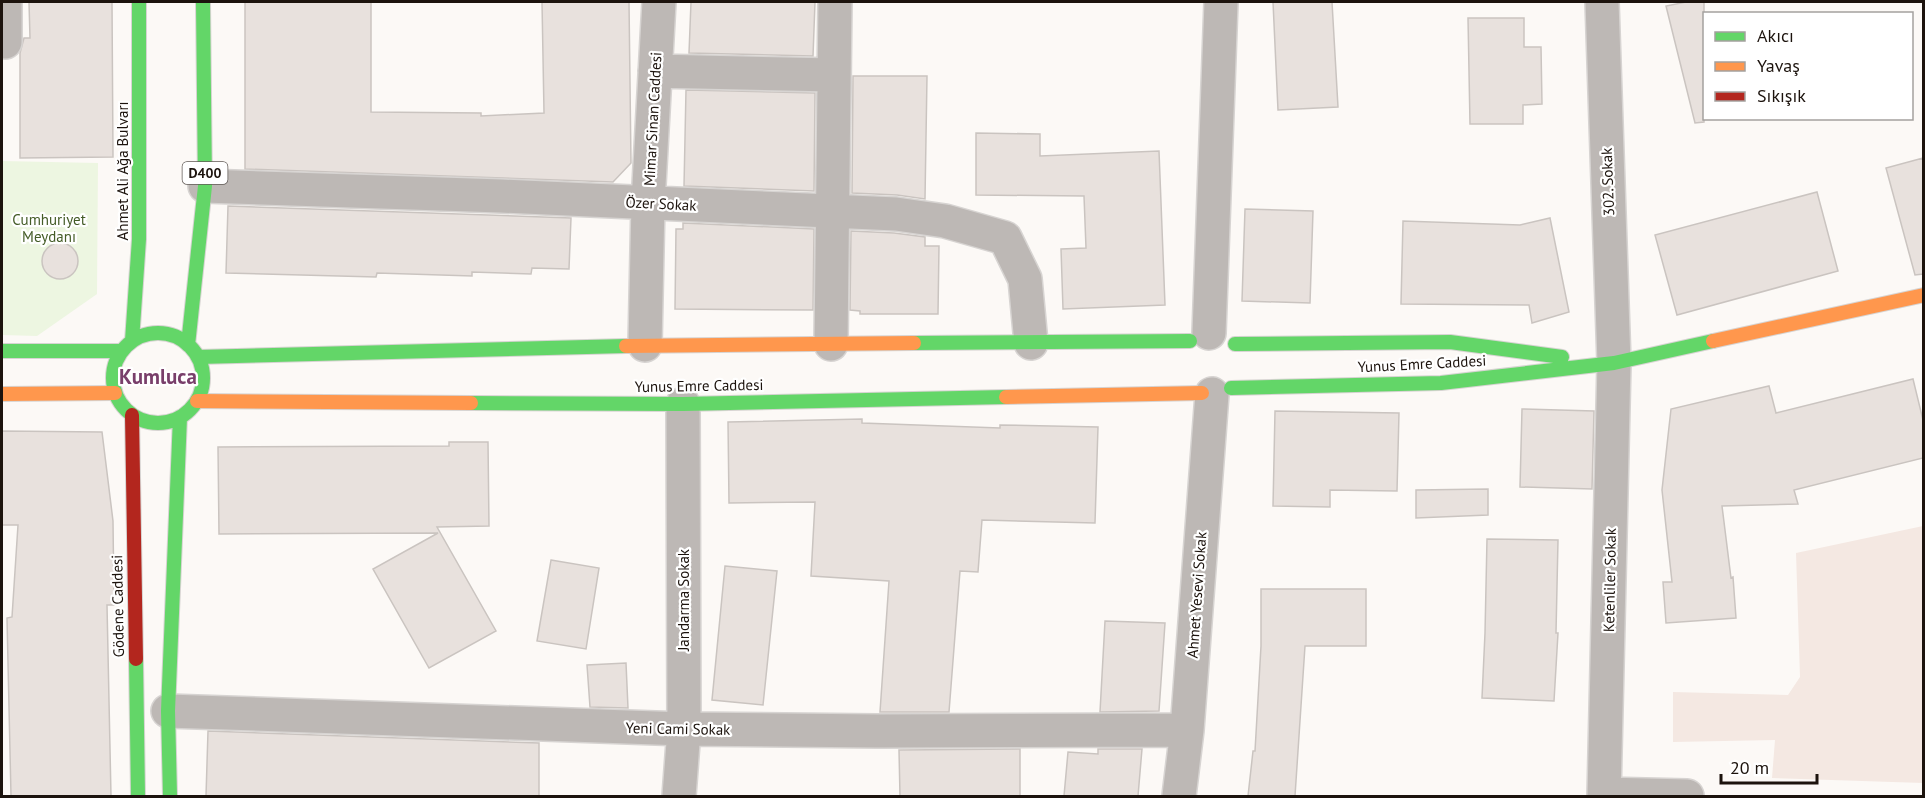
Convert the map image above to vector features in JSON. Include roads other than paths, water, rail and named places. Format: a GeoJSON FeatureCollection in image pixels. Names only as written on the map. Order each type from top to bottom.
{"type":"FeatureCollection","features":[{"type":"Feature","properties":{"kind":"main road","name":"Ahmet Ali Ağa Bulvarı"},"geometry":{"type":"LineString","coordinates":[[132,341],[139,239],[140,2]]}},
{"type":"Feature","properties":{"kind":"main road","name":"D400"},"geometry":{"type":"LineString","coordinates":[[188,345],[205,186],[203,2]]}},
{"type":"Feature","properties":{"kind":"main road","name":"Yunus Emre Caddesi"},"geometry":{"type":"LineString","coordinates":[[197,401],[683,404],[1440,383],[1614,363],[1923,295]]}},
{"type":"Feature","properties":{"kind":"main road"},"geometry":{"type":"LineString","coordinates":[[160,332],[176,336],[188,345],[198,357],[202,371],[202,387],[197,401],[189,410],[180,417],[156,423],[144,421],[132,415],[122,406],[115,393],[112,379],[114,364],[121,351],[132,341],[146,334],[160,332]]}},
{"type":"Feature","properties":{"kind":"main road"},"geometry":{"type":"LineString","coordinates":[[1208,388],[1242,367],[1240,352],[1211,340]]}},
{"type":"Feature","properties":{"kind":"main road","name":"Yunus Emre Caddesi"},"geometry":{"type":"LineString","coordinates":[[198,357],[645,345],[1211,340],[1450,342],[1614,363]]}},
{"type":"Feature","properties":{"kind":"main road"},"geometry":{"type":"LineString","coordinates":[[2,351],[121,351]]}},
{"type":"Feature","properties":{"kind":"main road"},"geometry":{"type":"LineString","coordinates":[[2,394],[115,393]]}},
{"type":"Feature","properties":{"kind":"main road","name":"Gödene Caddesi"},"geometry":{"type":"LineString","coordinates":[[132,415],[138,796]]}},
{"type":"Feature","properties":{"kind":"main road"},"geometry":{"type":"LineString","coordinates":[[170,796],[168,711],[180,417]]}},
{"type":"Feature","properties":{"kind":"street"},"geometry":{"type":"LineString","coordinates":[[5,2],[5,42]]}},
{"type":"Feature","properties":{"kind":"street","name":"Mimar Sinan Caddesi"},"geometry":{"type":"LineString","coordinates":[[645,345],[648,203],[659,2]]}},
{"type":"Feature","properties":{"kind":"street"},"geometry":{"type":"LineString","coordinates":[[831,344],[835,2]]}},
{"type":"Feature","properties":{"kind":"street"},"geometry":{"type":"LineString","coordinates":[[1211,340],[1221,2]]}},
{"type":"Feature","properties":{"kind":"street","name":"302. Sokak"},"geometry":{"type":"LineString","coordinates":[[1602,2],[1614,363]]}},
{"type":"Feature","properties":{"kind":"street"},"geometry":{"type":"LineString","coordinates":[[655,70],[834,75]]}},
{"type":"Feature","properties":{"kind":"street","name":"Özer Sokak"},"geometry":{"type":"LineString","coordinates":[[205,186],[896,214],[945,221],[1005,238],[1025,279],[1031,343]]}},
{"type":"Feature","properties":{"kind":"street","name":"Ketenliler Sokak"},"geometry":{"type":"LineString","coordinates":[[1604,795],[1614,363]]}},
{"type":"Feature","properties":{"kind":"street","name":"Ahmet Yesevi Sokak"},"geometry":{"type":"LineString","coordinates":[[1179,796],[1187,730],[1208,388]]}},
{"type":"Feature","properties":{"kind":"street","name":"Jandarma Sokak"},"geometry":{"type":"LineString","coordinates":[[679,796],[684,729],[683,404]]}},
{"type":"Feature","properties":{"kind":"street","name":"Yeni Cami Sokak"},"geometry":{"type":"LineString","coordinates":[[168,711],[684,729],[1187,730]]}},
{"type":"Feature","properties":{"kind":"street"},"geometry":{"type":"LineString","coordinates":[[1604,795],[1687,796]]}},
{"type":"Feature","properties":{"kind":"district","name":"Kumluca"},"geometry":{"type":"Point","coordinates":[158,377]}},
{"type":"Feature","properties":{"kind":"park label","name":"Cumhuriyet Meydanı"},"geometry":{"type":"Point","coordinates":[49,228]}}]}
